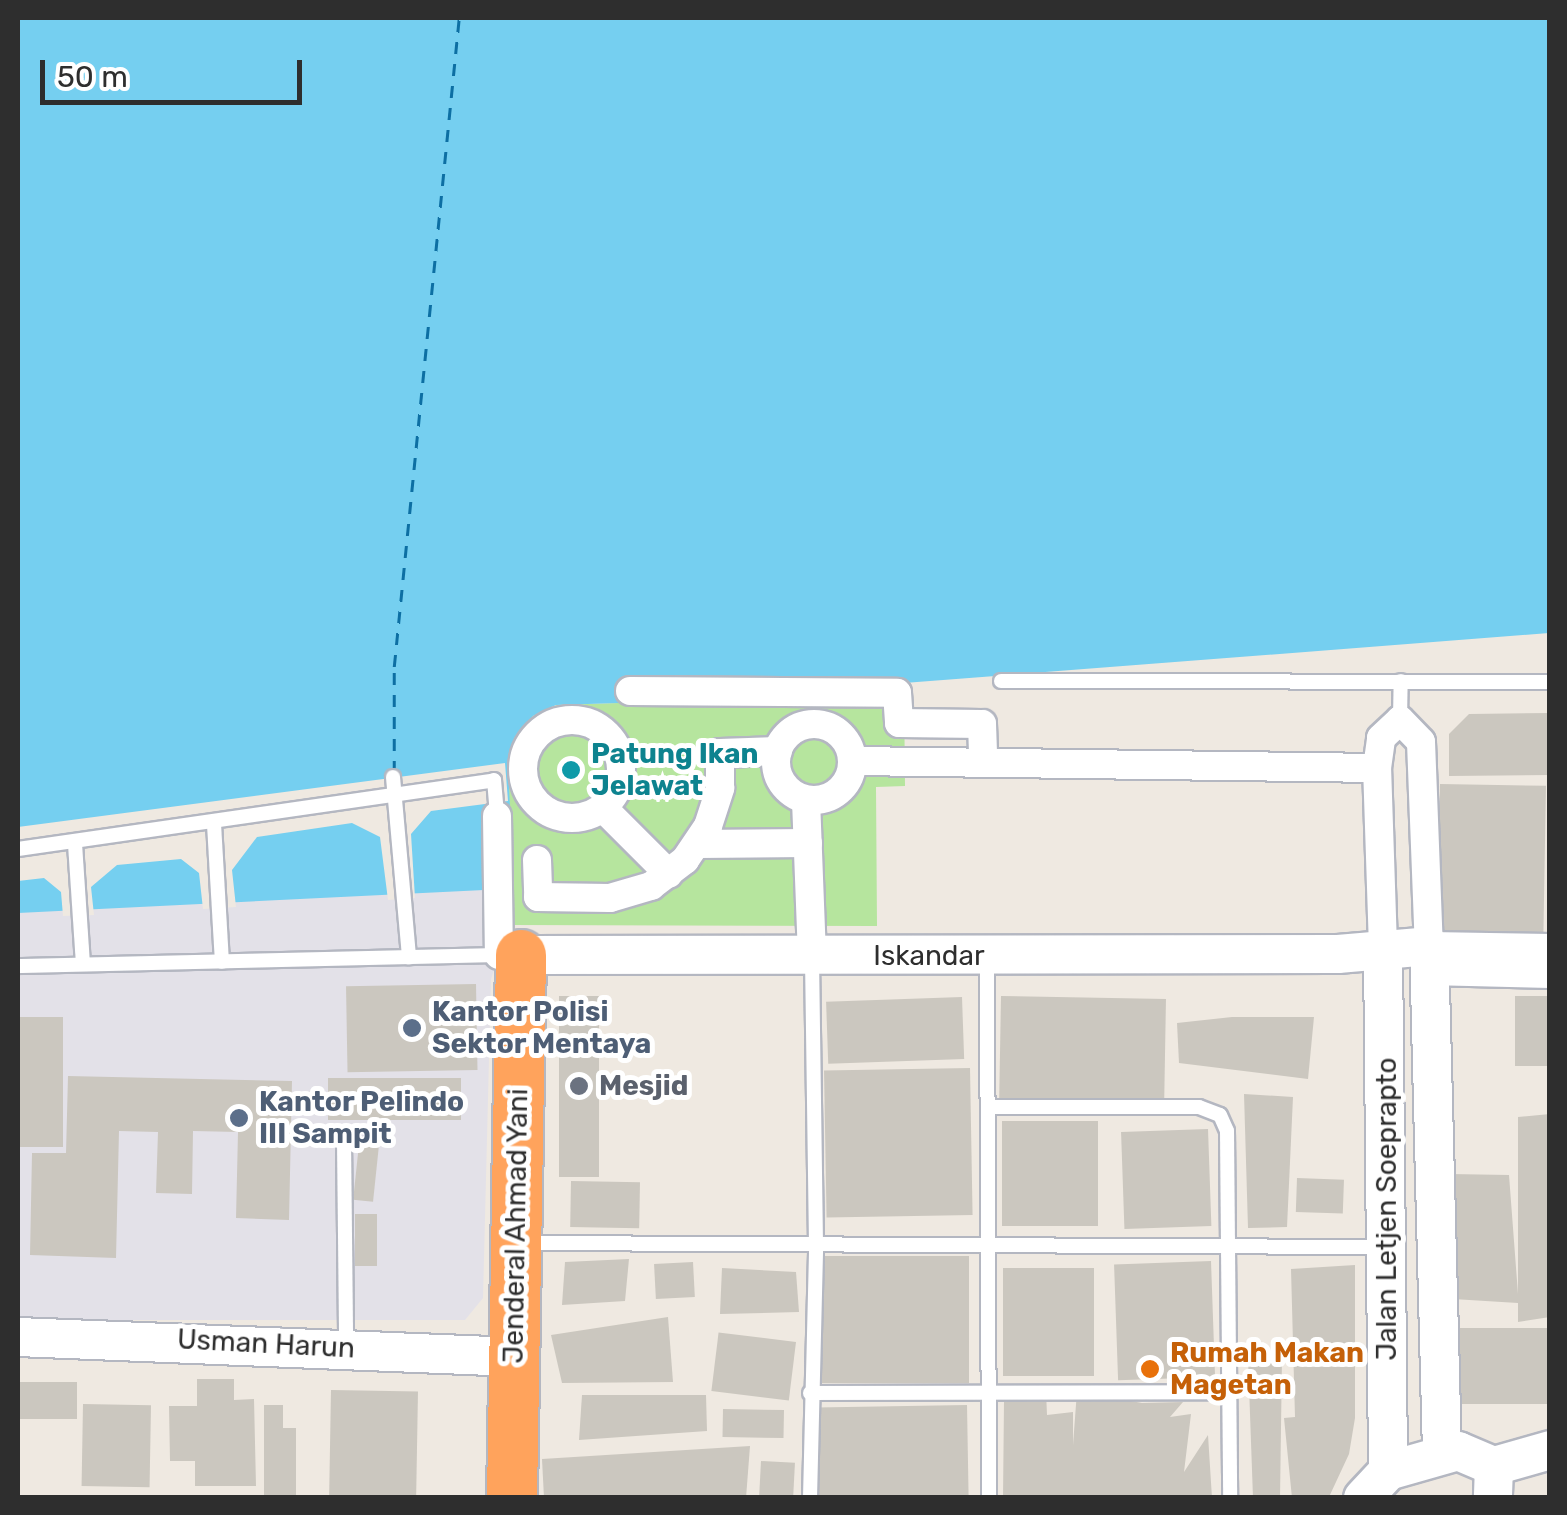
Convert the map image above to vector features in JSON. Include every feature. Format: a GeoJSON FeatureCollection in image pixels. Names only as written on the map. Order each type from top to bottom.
{"type":"FeatureCollection","features":[{"type":"Feature","properties":{"kind":"highway","name":"Jenderal Ahmad Yani"},"geometry":{"type":"LineString","coordinates":[[510,955],[516,1244],[512,1498]]}},
{"type":"Feature","properties":{"kind":"street"},"geometry":{"type":"LineString","coordinates":[[630,691],[897,693],[899,723],[982,724],[983,762]]}},
{"type":"Feature","properties":{"kind":"street"},"geometry":{"type":"LineString","coordinates":[[1384,958],[1377,768],[1381,738],[1400,720],[1422,742],[1429,958]]}},
{"type":"Feature","properties":{"kind":"street"},"geometry":{"type":"LineString","coordinates":[[816,724],[841,736],[852,762],[842,788],[806,800],[784,787],[778,751],[792,731],[816,724]]}},
{"type":"Feature","properties":{"kind":"street"},"geometry":{"type":"LineString","coordinates":[[537,860],[538,897],[610,898],[669,874],[698,844],[715,808],[720,753],[778,751]]}},
{"type":"Feature","properties":{"kind":"street"},"geometry":{"type":"LineString","coordinates":[[852,762],[1377,768]]}},
{"type":"Feature","properties":{"kind":"street"},"geometry":{"type":"LineString","coordinates":[[806,800],[812,956]]}},
{"type":"Feature","properties":{"kind":"street"},"geometry":{"type":"LineString","coordinates":[[603,808],[669,874]]}},
{"type":"Feature","properties":{"kind":"street"},"geometry":{"type":"LineString","coordinates":[[497,816],[510,955]]}},
{"type":"Feature","properties":{"kind":"street"},"geometry":{"type":"LineString","coordinates":[[698,844],[808,843]]}},
{"type":"Feature","properties":{"kind":"street","name":"Iskandar"},"geometry":{"type":"LineString","coordinates":[[510,955],[1338,954],[1429,958],[1550,948]]}},
{"type":"Feature","properties":{"kind":"street","name":"Jalan Letjen Soeprapto"},"geometry":{"type":"LineString","coordinates":[[1376,1484],[1387,1247],[1384,958]]}},
{"type":"Feature","properties":{"kind":"street","name":"Iskandar"},"geometry":{"type":"LineString","coordinates":[[1429,958],[1550,974]]}},
{"type":"Feature","properties":{"kind":"street","name":"Jalan Letjen Soeprapto"},"geometry":{"type":"LineString","coordinates":[[1429,958],[1442,1451]]}},
{"type":"Feature","properties":{"kind":"street","name":"Usman Harun"},"geometry":{"type":"LineString","coordinates":[[18,1337],[346,1347],[513,1357]]}},
{"type":"Feature","properties":{"kind":"street"},"geometry":{"type":"LineString","coordinates":[[1376,1484],[1442,1451],[1473,1453],[1494,1482],[1550,1450]]}},
{"type":"Feature","properties":{"kind":"lane"},"geometry":{"type":"LineString","coordinates":[[1001,680],[1550,682]]}},
{"type":"Feature","properties":{"kind":"lane"},"geometry":{"type":"LineString","coordinates":[[1400,720],[1401,680]]}},
{"type":"Feature","properties":{"kind":"lane"},"geometry":{"type":"LineString","coordinates":[[394,778],[409,958]]}},
{"type":"Feature","properties":{"kind":"lane"},"geometry":{"type":"LineString","coordinates":[[18,849],[214,824],[494,780],[497,816]]}},
{"type":"Feature","properties":{"kind":"lane"},"geometry":{"type":"LineString","coordinates":[[214,824],[222,962]]}},
{"type":"Feature","properties":{"kind":"lane"},"geometry":{"type":"LineString","coordinates":[[75,844],[83,963]]}},
{"type":"Feature","properties":{"kind":"lane"},"geometry":{"type":"LineString","coordinates":[[18,966],[510,955]]}},
{"type":"Feature","properties":{"kind":"lane"},"geometry":{"type":"LineString","coordinates":[[810,1498],[816,1244],[812,956]]}},
{"type":"Feature","properties":{"kind":"lane"},"geometry":{"type":"LineString","coordinates":[[987,956],[989,1498]]}},
{"type":"Feature","properties":{"kind":"lane"},"geometry":{"type":"LineString","coordinates":[[988,1106],[1199,1107],[1220,1115],[1227,1132],[1230,1498]]}},
{"type":"Feature","properties":{"kind":"lane"},"geometry":{"type":"LineString","coordinates":[[344,1140],[346,1347]]}},
{"type":"Feature","properties":{"kind":"lane"},"geometry":{"type":"LineString","coordinates":[[516,1244],[1387,1247]]}},
{"type":"Feature","properties":{"kind":"lane"},"geometry":{"type":"LineString","coordinates":[[810,1394],[1229,1392]]}},
{"type":"Feature","properties":{"kind":"shaded area"},"geometry":{"type":"Polygon","coordinates":[[[507,808],[507,931],[491,979],[483,1298],[465,1320],[18,1320],[18,827],[507,808]]]}},
{"type":"Feature","properties":{"kind":"green space"},"geometry":{"type":"Polygon","coordinates":[[[620,682],[904,683],[905,786],[876,787],[877,926],[512,925],[508,764],[515,737],[533,716],[557,705],[618,703],[620,682]]]}},
{"type":"Feature","properties":{"kind":"water"},"geometry":{"type":"Polygon","coordinates":[[[18,18],[1549,18],[1549,633],[904,683],[620,683],[619,703],[556,705],[533,716],[515,737],[508,764],[510,808],[483,810],[484,890],[18,913],[18,18]]]}},
{"type":"Feature","properties":{"kind":"pier"},"geometry":{"type":"Polygon","coordinates":[[[505,763],[508,801],[431,811],[411,834],[415,898],[388,900],[380,837],[352,823],[257,837],[232,870],[236,907],[203,909],[199,873],[181,859],[117,865],[91,887],[94,915],[63,916],[61,892],[44,878],[18,881],[18,827],[505,763]]]}},
{"type":"Feature","properties":{"kind":"building"},"geometry":{"type":"Polygon","coordinates":[[[1550,713],[1550,775],[1449,776],[1449,734],[1469,714],[1550,713]]]}},
{"type":"Feature","properties":{"kind":"building"},"geometry":{"type":"Polygon","coordinates":[[[1440,784],[1546,786],[1543,941],[1437,939],[1440,784]]]}},
{"type":"Feature","properties":{"kind":"building","name":"Kantor Polisi Sektor Mentaya"},"geometry":{"type":"Polygon","coordinates":[[[476,984],[478,1070],[348,1072],[346,986],[476,984]]]}},
{"type":"Feature","properties":{"kind":"building","name":"Mesjid"},"geometry":{"type":"Polygon","coordinates":[[[559,996],[599,996],[599,1177],[559,1177],[559,996]]]}},
{"type":"Feature","properties":{"kind":"building"},"geometry":{"type":"Polygon","coordinates":[[[1001,996],[1166,999],[1164,1102],[999,1099],[1001,996]]]}},
{"type":"Feature","properties":{"kind":"building"},"geometry":{"type":"Polygon","coordinates":[[[1515,996],[1550,996],[1550,1066],[1515,1066],[1515,996]]]}},
{"type":"Feature","properties":{"kind":"building"},"geometry":{"type":"Polygon","coordinates":[[[962,997],[964,1059],[828,1064],[826,1002],[962,997]]]}},
{"type":"Feature","properties":{"kind":"building"},"geometry":{"type":"Polygon","coordinates":[[[18,1017],[63,1017],[63,1147],[18,1147],[18,1017]]]}},
{"type":"Feature","properties":{"kind":"building"},"geometry":{"type":"Polygon","coordinates":[[[1232,1017],[1314,1017],[1308,1079],[1179,1063],[1177,1023],[1232,1017]]]}},
{"type":"Feature","properties":{"kind":"building"},"geometry":{"type":"Polygon","coordinates":[[[970,1068],[973,1215],[827,1218],[824,1071],[970,1068]]]}},
{"type":"Feature","properties":{"kind":"building"},"geometry":{"type":"Polygon","coordinates":[[[68,1076],[292,1081],[289,1220],[236,1218],[238,1132],[193,1131],[192,1194],[156,1193],[158,1132],[119,1131],[116,1258],[30,1255],[32,1153],[66,1153],[68,1076]]]}},
{"type":"Feature","properties":{"kind":"building"},"geometry":{"type":"Polygon","coordinates":[[[328,1078],[461,1078],[461,1120],[328,1120],[328,1078]]]}},
{"type":"Feature","properties":{"kind":"building"},"geometry":{"type":"Polygon","coordinates":[[[1244,1094],[1293,1097],[1287,1227],[1248,1228],[1244,1094]]]}},
{"type":"Feature","properties":{"kind":"building"},"geometry":{"type":"Polygon","coordinates":[[[1550,1114],[1550,1317],[1518,1322],[1518,1303],[1453,1299],[1450,1174],[1509,1175],[1518,1294],[1518,1117],[1550,1114]]]}},
{"type":"Feature","properties":{"kind":"building"},"geometry":{"type":"Polygon","coordinates":[[[1002,1121],[1098,1121],[1098,1226],[1002,1226],[1002,1121]]]}},
{"type":"Feature","properties":{"kind":"building"},"geometry":{"type":"Polygon","coordinates":[[[1208,1129],[1211,1226],[1124,1229],[1121,1132],[1208,1129]]]}},
{"type":"Feature","properties":{"kind":"building"},"geometry":{"type":"Polygon","coordinates":[[[359,1144],[379,1146],[373,1202],[353,1200],[359,1144]]]}},
{"type":"Feature","properties":{"kind":"building"},"geometry":{"type":"Polygon","coordinates":[[[1297,1178],[1344,1180],[1343,1214],[1296,1212],[1297,1178]]]}},
{"type":"Feature","properties":{"kind":"building"},"geometry":{"type":"Polygon","coordinates":[[[571,1181],[640,1182],[639,1228],[570,1227],[571,1181]]]}},
{"type":"Feature","properties":{"kind":"building"},"geometry":{"type":"Polygon","coordinates":[[[355,1214],[377,1214],[377,1266],[355,1266],[355,1214]]]}},
{"type":"Feature","properties":{"kind":"building"},"geometry":{"type":"Polygon","coordinates":[[[822,1256],[969,1256],[969,1383],[822,1383],[822,1256]]]}},
{"type":"Feature","properties":{"kind":"building"},"geometry":{"type":"Polygon","coordinates":[[[629,1259],[625,1301],[562,1305],[565,1262],[629,1259]]]}},
{"type":"Feature","properties":{"kind":"building"},"geometry":{"type":"Polygon","coordinates":[[[1211,1261],[1215,1377],[1118,1380],[1114,1264],[1211,1261]]]}},
{"type":"Feature","properties":{"kind":"building"},"geometry":{"type":"Polygon","coordinates":[[[693,1262],[695,1297],[656,1299],[654,1264],[693,1262]]]}},
{"type":"Feature","properties":{"kind":"building"},"geometry":{"type":"Polygon","coordinates":[[[1355,1265],[1355,1418],[1349,1454],[1329,1497],[1292,1498],[1284,1418],[1295,1417],[1291,1269],[1355,1265]]]}},
{"type":"Feature","properties":{"kind":"building"},"geometry":{"type":"Polygon","coordinates":[[[722,1268],[796,1272],[799,1312],[720,1314],[722,1268]]]}},
{"type":"Feature","properties":{"kind":"building"},"geometry":{"type":"Polygon","coordinates":[[[1003,1268],[1094,1268],[1094,1376],[1003,1376],[1003,1268]]]}},
{"type":"Feature","properties":{"kind":"building"},"geometry":{"type":"Polygon","coordinates":[[[668,1317],[673,1382],[562,1383],[551,1335],[668,1317]]]}},
{"type":"Feature","properties":{"kind":"building"},"geometry":{"type":"Polygon","coordinates":[[[1454,1328],[1550,1328],[1550,1404],[1454,1404],[1454,1328]]]}},
{"type":"Feature","properties":{"kind":"building"},"geometry":{"type":"Polygon","coordinates":[[[719,1332],[796,1342],[789,1401],[711,1391],[719,1332]]]}},
{"type":"Feature","properties":{"kind":"building"},"geometry":{"type":"Polygon","coordinates":[[[1282,1357],[1280,1498],[1253,1498],[1248,1358],[1282,1357]]]}},
{"type":"Feature","properties":{"kind":"building"},"geometry":{"type":"Polygon","coordinates":[[[197,1379],[234,1379],[234,1400],[254,1399],[256,1486],[195,1486],[195,1461],[170,1461],[169,1406],[197,1406],[197,1379]]]}},
{"type":"Feature","properties":{"kind":"building"},"geometry":{"type":"Polygon","coordinates":[[[18,1382],[77,1382],[77,1419],[18,1419],[18,1382]]]}},
{"type":"Feature","properties":{"kind":"building"},"geometry":{"type":"Polygon","coordinates":[[[331,1390],[418,1392],[416,1498],[329,1498],[331,1390]]]}},
{"type":"Feature","properties":{"kind":"building"},"geometry":{"type":"Polygon","coordinates":[[[1046,1391],[1047,1415],[1073,1412],[1073,1445],[1077,1391],[1142,1403],[1183,1402],[1170,1417],[1191,1414],[1184,1472],[1208,1435],[1212,1498],[1003,1498],[1004,1401],[1046,1391]]]}},
{"type":"Feature","properties":{"kind":"building"},"geometry":{"type":"Polygon","coordinates":[[[582,1395],[706,1395],[707,1431],[579,1440],[582,1395]]]}},
{"type":"Feature","properties":{"kind":"building"},"geometry":{"type":"Polygon","coordinates":[[[83,1404],[151,1405],[150,1487],[82,1486],[83,1404]]]}},
{"type":"Feature","properties":{"kind":"building"},"geometry":{"type":"Polygon","coordinates":[[[264,1405],[283,1405],[283,1428],[296,1428],[296,1498],[264,1498],[264,1405]]]}},
{"type":"Feature","properties":{"kind":"building"},"geometry":{"type":"Polygon","coordinates":[[[967,1405],[969,1498],[819,1498],[817,1408],[967,1405]]]}},
{"type":"Feature","properties":{"kind":"building"},"geometry":{"type":"Polygon","coordinates":[[[723,1409],[784,1410],[784,1438],[723,1437],[723,1409]]]}},
{"type":"Feature","properties":{"kind":"building"},"geometry":{"type":"Polygon","coordinates":[[[750,1446],[746,1498],[544,1498],[542,1459],[750,1446]]]}},
{"type":"Feature","properties":{"kind":"building"},"geometry":{"type":"Polygon","coordinates":[[[761,1461],[795,1463],[793,1498],[759,1498],[761,1461]]]}},
{"type":"Feature","properties":{"kind":"ferry route"},"geometry":{"type":"LineString","coordinates":[[394,773],[394,667],[459,18]]}},
{"type":"Feature","properties":{"kind":"place","name":"Patung Ikan Jelawat"},"geometry":{"type":"Point","coordinates":[571,770]}},
{"type":"Feature","properties":{"kind":"place","name":"Kantor Polisi Sektor Mentaya"},"geometry":{"type":"Point","coordinates":[412,1028]}},
{"type":"Feature","properties":{"kind":"place","name":"Mesjid"},"geometry":{"type":"Point","coordinates":[579,1086]}},
{"type":"Feature","properties":{"kind":"place","name":"Kantor Pelindo III Sampit"},"geometry":{"type":"Point","coordinates":[239,1118]}},
{"type":"Feature","properties":{"kind":"place","name":"Rumah Makan Magetan"},"geometry":{"type":"Point","coordinates":[1150,1369]}}]}
